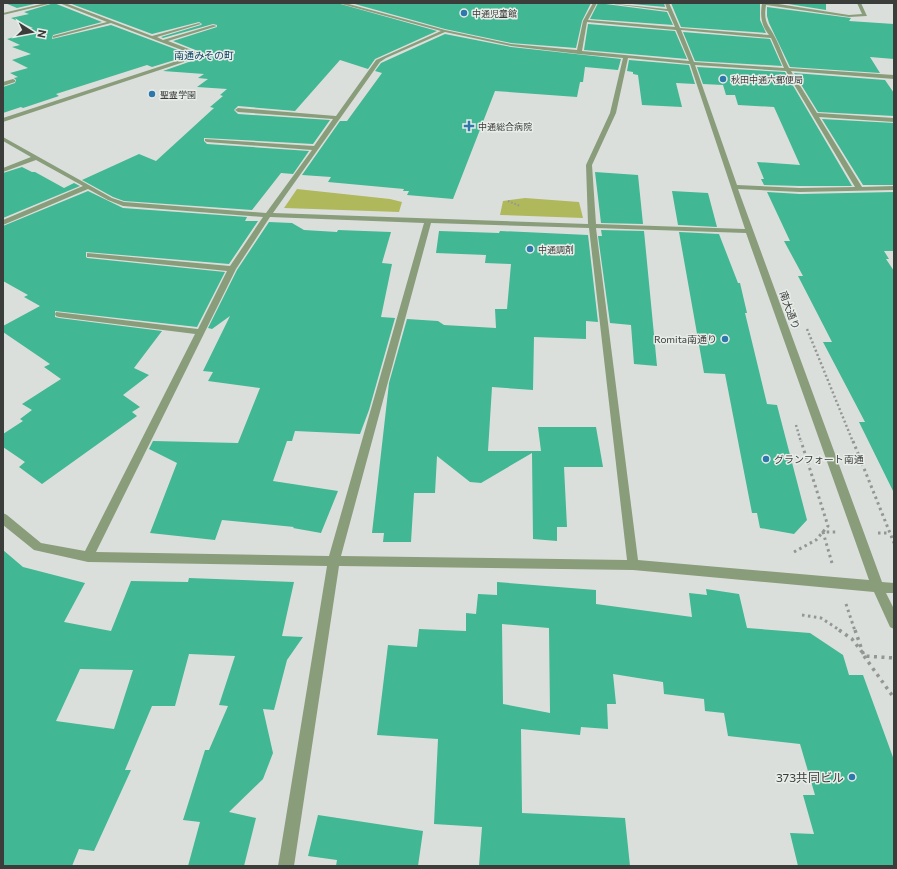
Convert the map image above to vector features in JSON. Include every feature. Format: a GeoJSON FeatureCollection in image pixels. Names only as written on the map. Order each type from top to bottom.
{"type":"FeatureCollection","features":[{"type":"Feature","properties":{"kind":"street"},"geometry":{"type":"LineString","coordinates":[[3,14],[50,3]]}},
{"type":"Feature","properties":{"kind":"street"},"geometry":{"type":"LineString","coordinates":[[3,120],[200,55],[61,3]]}},
{"type":"Feature","properties":{"kind":"street"},"geometry":{"type":"LineString","coordinates":[[340,3],[445,31],[511,45],[579,53],[692,63],[894,77]]}},
{"type":"Feature","properties":{"kind":"street"},"geometry":{"type":"LineString","coordinates":[[579,53],[585,21],[595,3]]}},
{"type":"Feature","properties":{"kind":"street"},"geometry":{"type":"LineString","coordinates":[[608,3],[668,6]]}},
{"type":"Feature","properties":{"kind":"street"},"geometry":{"type":"LineString","coordinates":[[859,3],[865,15],[849,16],[764,3],[762,15],[766,28],[773,37],[788,69],[860,188]]}},
{"type":"Feature","properties":{"kind":"street","name":"南大通り"},"geometry":{"type":"LineString","coordinates":[[668,6],[692,63],[734,186],[878,588],[894,623]]}},
{"type":"Feature","properties":{"kind":"street"},"geometry":{"type":"LineString","coordinates":[[585,21],[773,37]]}},
{"type":"Feature","properties":{"kind":"street"},"geometry":{"type":"LineString","coordinates":[[55,37],[111,22]]}},
{"type":"Feature","properties":{"kind":"street"},"geometry":{"type":"LineString","coordinates":[[152,37],[203,23]]}},
{"type":"Feature","properties":{"kind":"street"},"geometry":{"type":"LineString","coordinates":[[164,41],[215,26]]}},
{"type":"Feature","properties":{"kind":"street"},"geometry":{"type":"LineString","coordinates":[[88,557],[232,269],[268,215],[378,61],[445,31]]}},
{"type":"Feature","properties":{"kind":"street"},"geometry":{"type":"LineString","coordinates":[[626,57],[613,113],[589,165],[592,225],[633,565]]}},
{"type":"Feature","properties":{"kind":"street"},"geometry":{"type":"LineString","coordinates":[[3,84],[13,81]]}},
{"type":"Feature","properties":{"kind":"street"},"geometry":{"type":"LineString","coordinates":[[238,110],[337,118]]}},
{"type":"Feature","properties":{"kind":"street"},"geometry":{"type":"LineString","coordinates":[[815,115],[894,120]]}},
{"type":"Feature","properties":{"kind":"street"},"geometry":{"type":"LineString","coordinates":[[3,139],[87,187],[123,204],[268,215],[428,222],[592,225],[750,231]]}},
{"type":"Feature","properties":{"kind":"street"},"geometry":{"type":"LineString","coordinates":[[207,140],[316,148]]}},
{"type":"Feature","properties":{"kind":"street"},"geometry":{"type":"LineString","coordinates":[[3,170],[35,158]]}},
{"type":"Feature","properties":{"kind":"street"},"geometry":{"type":"LineString","coordinates":[[734,186],[800,190],[894,188]]}},
{"type":"Feature","properties":{"kind":"street"},"geometry":{"type":"LineString","coordinates":[[3,223],[87,187]]}},
{"type":"Feature","properties":{"kind":"street"},"geometry":{"type":"LineString","coordinates":[[286,866],[334,560],[428,222]]}},
{"type":"Feature","properties":{"kind":"street"},"geometry":{"type":"LineString","coordinates":[[90,255],[232,269]]}},
{"type":"Feature","properties":{"kind":"street"},"geometry":{"type":"LineString","coordinates":[[59,314],[201,332]]}},
{"type":"Feature","properties":{"kind":"street"},"geometry":{"type":"LineString","coordinates":[[3,518],[38,547],[88,557],[633,565],[878,588],[894,588]]}},
{"type":"Feature","properties":{"kind":"path"},"geometry":{"type":"LineString","coordinates":[[889,3],[894,3]]}},
{"type":"Feature","properties":{"kind":"path"},"geometry":{"type":"LineString","coordinates":[[802,615],[821,618],[852,639],[894,698]]}},
{"type":"Feature","properties":{"kind":"path"},"geometry":{"type":"LineString","coordinates":[[864,656],[894,658]]}},
{"type":"Feature","properties":{"kind":"green space"},"geometry":{"type":"Polygon","coordinates":[[[297,189],[390,199],[402,202],[399,212],[284,208],[297,189]]]}},
{"type":"Feature","properties":{"kind":"green space"},"geometry":{"type":"Polygon","coordinates":[[[525,198],[579,202],[583,218],[500,215],[503,201],[525,198]]]}},
{"type":"Feature","properties":{"kind":"building"},"geometry":{"type":"Polygon","coordinates":[[[5,3],[39,3],[17,8],[5,3]]]}},
{"type":"Feature","properties":{"kind":"building"},"geometry":{"type":"Polygon","coordinates":[[[54,3],[102,22],[53,35],[52,39],[111,25],[191,55],[152,67],[147,65],[56,94],[59,96],[23,108],[21,107],[3,113],[3,87],[15,83],[16,80],[14,78],[18,77],[10,73],[28,68],[12,60],[31,54],[12,47],[20,45],[7,39],[29,33],[23,30],[33,28],[11,18],[29,14],[24,12],[54,3]]]}},
{"type":"Feature","properties":{"kind":"building"},"geometry":{"type":"Polygon","coordinates":[[[69,3],[337,3],[437,31],[375,59],[368,69],[340,60],[295,111],[238,106],[234,110],[238,114],[330,120],[313,144],[204,138],[204,141],[207,144],[309,151],[293,174],[281,173],[252,210],[124,201],[113,197],[82,180],[139,154],[156,161],[214,108],[210,107],[223,96],[220,95],[227,89],[197,87],[208,79],[198,78],[204,74],[163,71],[203,57],[203,53],[173,41],[217,27],[217,25],[213,24],[163,38],[161,37],[202,24],[199,22],[152,34],[69,3]]]}},
{"type":"Feature","properties":{"kind":"building"},"geometry":{"type":"Polygon","coordinates":[[[351,3],[591,3],[582,21],[576,48],[511,43],[445,29],[351,3]]]}},
{"type":"Feature","properties":{"kind":"building"},"geometry":{"type":"Polygon","coordinates":[[[598,3],[667,12],[673,25],[590,19],[598,3]]]}},
{"type":"Feature","properties":{"kind":"building"},"geometry":{"type":"Polygon","coordinates":[[[621,3],[664,3],[665,7],[621,3]]]}},
{"type":"Feature","properties":{"kind":"building"},"geometry":{"type":"Polygon","coordinates":[[[671,3],[760,3],[760,20],[766,33],[681,27],[671,3]]]}},
{"type":"Feature","properties":{"kind":"building"},"geometry":{"type":"Polygon","coordinates":[[[782,3],[826,3],[826,10],[782,3]]]}},
{"type":"Feature","properties":{"kind":"building"},"geometry":{"type":"Polygon","coordinates":[[[767,7],[851,18],[849,21],[894,24],[894,59],[870,57],[880,73],[790,67],[769,23],[767,7]]]}},
{"type":"Feature","properties":{"kind":"building"},"geometry":{"type":"Polygon","coordinates":[[[588,24],[675,31],[687,59],[584,50],[588,24]]]}},
{"type":"Feature","properties":{"kind":"building"},"geometry":{"type":"Polygon","coordinates":[[[683,32],[770,39],[782,66],[695,61],[683,32]]]}},
{"type":"Feature","properties":{"kind":"building"},"geometry":{"type":"Polygon","coordinates":[[[445,34],[511,47],[621,59],[618,70],[585,67],[583,82],[580,82],[577,97],[495,91],[453,199],[407,195],[409,191],[403,191],[404,189],[328,182],[331,177],[302,175],[340,121],[347,121],[382,73],[375,71],[381,63],[445,34]]]}},
{"type":"Feature","properties":{"kind":"building"},"geometry":{"type":"Polygon","coordinates":[[[629,60],[689,65],[695,84],[676,83],[682,107],[642,105],[638,75],[627,71],[629,60]]]}},
{"type":"Feature","properties":{"kind":"building"},"geometry":{"type":"Polygon","coordinates":[[[697,67],[785,72],[852,186],[764,185],[761,179],[764,179],[757,162],[800,165],[774,107],[738,105],[735,95],[726,95],[723,85],[703,84],[697,67]]]}},
{"type":"Feature","properties":{"kind":"building"},"geometry":{"type":"Polygon","coordinates":[[[794,73],[885,80],[894,93],[894,116],[818,112],[794,73]]]}},
{"type":"Feature","properties":{"kind":"building"},"geometry":{"type":"Polygon","coordinates":[[[822,119],[894,123],[894,185],[863,185],[822,119]]]}},
{"type":"Feature","properties":{"kind":"building"},"geometry":{"type":"Polygon","coordinates":[[[22,167],[35,172],[64,188],[74,183],[80,186],[3,218],[3,173],[22,167]]]}},
{"type":"Feature","properties":{"kind":"building"},"geometry":{"type":"Polygon","coordinates":[[[595,172],[638,175],[643,224],[601,223],[595,172]]]}},
{"type":"Feature","properties":{"kind":"building"},"geometry":{"type":"Polygon","coordinates":[[[88,191],[123,208],[247,217],[245,221],[258,221],[229,264],[86,252],[87,258],[225,272],[197,327],[55,311],[55,317],[59,318],[162,331],[134,368],[149,375],[123,395],[140,407],[132,412],[137,416],[42,484],[19,467],[25,462],[3,447],[3,434],[23,421],[20,419],[32,410],[22,404],[61,379],[44,367],[50,364],[3,332],[3,326],[40,306],[24,297],[28,295],[3,281],[3,226],[88,191]]]}},
{"type":"Feature","properties":{"kind":"building"},"geometry":{"type":"Polygon","coordinates":[[[672,191],[708,193],[717,227],[678,225],[672,191]]]}},
{"type":"Feature","properties":{"kind":"building"},"geometry":{"type":"Polygon","coordinates":[[[767,192],[800,194],[894,192],[894,251],[884,251],[889,259],[886,259],[894,271],[894,493],[859,422],[865,422],[823,342],[832,342],[798,276],[803,276],[784,241],[790,241],[767,192]]]}},
{"type":"Feature","properties":{"kind":"building"},"geometry":{"type":"Polygon","coordinates":[[[269,222],[292,223],[304,230],[337,232],[338,230],[391,232],[382,263],[392,264],[381,317],[395,318],[369,410],[360,434],[295,431],[292,441],[287,441],[273,481],[338,491],[321,533],[293,528],[294,527],[222,520],[215,540],[150,533],[177,463],[149,449],[153,441],[238,443],[260,388],[208,381],[213,372],[203,371],[230,316],[212,329],[208,328],[237,270],[269,222]]]}},
{"type":"Feature","properties":{"kind":"building"},"geometry":{"type":"Polygon","coordinates":[[[601,230],[644,231],[657,366],[634,364],[631,325],[610,323],[598,236],[602,236],[601,230]]]}},
{"type":"Feature","properties":{"kind":"building"},"geometry":{"type":"Polygon","coordinates":[[[439,231],[499,233],[500,231],[588,235],[598,322],[586,321],[586,339],[534,337],[533,390],[492,387],[488,451],[541,451],[538,427],[596,427],[603,467],[564,467],[567,527],[557,527],[557,541],[533,539],[532,453],[481,483],[470,482],[437,456],[435,493],[414,493],[411,542],[383,542],[384,533],[372,533],[389,383],[407,319],[438,321],[444,325],[496,328],[495,309],[507,309],[511,264],[485,263],[486,255],[436,253],[439,231]]]}},
{"type":"Feature","properties":{"kind":"building"},"geometry":{"type":"Polygon","coordinates":[[[679,232],[719,234],[738,283],[740,283],[747,313],[745,313],[767,404],[777,405],[807,520],[794,534],[760,528],[757,513],[752,513],[725,374],[704,373],[679,232]]]}},
{"type":"Feature","properties":{"kind":"building"},"geometry":{"type":"Polygon","coordinates":[[[3,550],[23,567],[85,583],[64,622],[111,631],[131,581],[188,582],[189,578],[294,582],[282,636],[303,637],[287,660],[274,710],[263,709],[273,753],[263,779],[229,812],[256,818],[244,866],[188,866],[200,822],[183,820],[205,750],[209,750],[228,706],[219,705],[235,656],[189,654],[175,706],[152,706],[125,770],[131,770],[94,851],[79,849],[72,866],[3,866],[3,550]],[[80,669],[56,721],[114,729],[133,670],[80,669]]]}},
{"type":"Feature","properties":{"kind":"building"},"geometry":{"type":"Polygon","coordinates":[[[497,582],[596,590],[596,604],[692,617],[689,593],[707,595],[706,589],[739,594],[747,628],[810,633],[843,655],[849,675],[863,675],[894,760],[894,866],[798,866],[790,833],[814,834],[803,795],[815,795],[800,744],[728,736],[724,713],[705,711],[704,699],[664,694],[663,682],[613,674],[616,704],[607,704],[608,729],[581,727],[580,735],[521,729],[522,813],[625,818],[630,866],[479,866],[482,827],[434,824],[438,739],[377,735],[388,645],[417,647],[419,629],[466,631],[466,613],[476,614],[478,594],[497,595],[497,582]],[[502,624],[503,704],[550,713],[549,628],[502,624]]]}},
{"type":"Feature","properties":{"kind":"building"},"geometry":{"type":"Polygon","coordinates":[[[318,815],[423,831],[418,866],[336,866],[337,860],[308,856],[318,815]]]}},
{"type":"Feature","properties":{"kind":"place","name":"中通児童館"},"geometry":{"type":"Point","coordinates":[464,13]}},
{"type":"Feature","properties":{"kind":"place","name":"秋田中通六郵便局"},"geometry":{"type":"Point","coordinates":[723,79]}},
{"type":"Feature","properties":{"kind":"place","name":"聖霊学園"},"geometry":{"type":"Point","coordinates":[152,94]}},
{"type":"Feature","properties":{"kind":"place","name":"中通総合病院"},"geometry":{"type":"Point","coordinates":[469,126]}},
{"type":"Feature","properties":{"kind":"place","name":"中通調剤"},"geometry":{"type":"Point","coordinates":[530,249]}},
{"type":"Feature","properties":{"kind":"place","name":"Romita南通り"},"geometry":{"type":"Point","coordinates":[725,339]}},
{"type":"Feature","properties":{"kind":"place","name":"グランフォート南通"},"geometry":{"type":"Point","coordinates":[766,459]}},
{"type":"Feature","properties":{"kind":"place","name":"373共同ビル"},"geometry":{"type":"Point","coordinates":[852,777]}},
{"type":"Feature","properties":{"kind":"district","name":"南通みその町"},"geometry":{"type":"Point","coordinates":[204,55]}}]}
